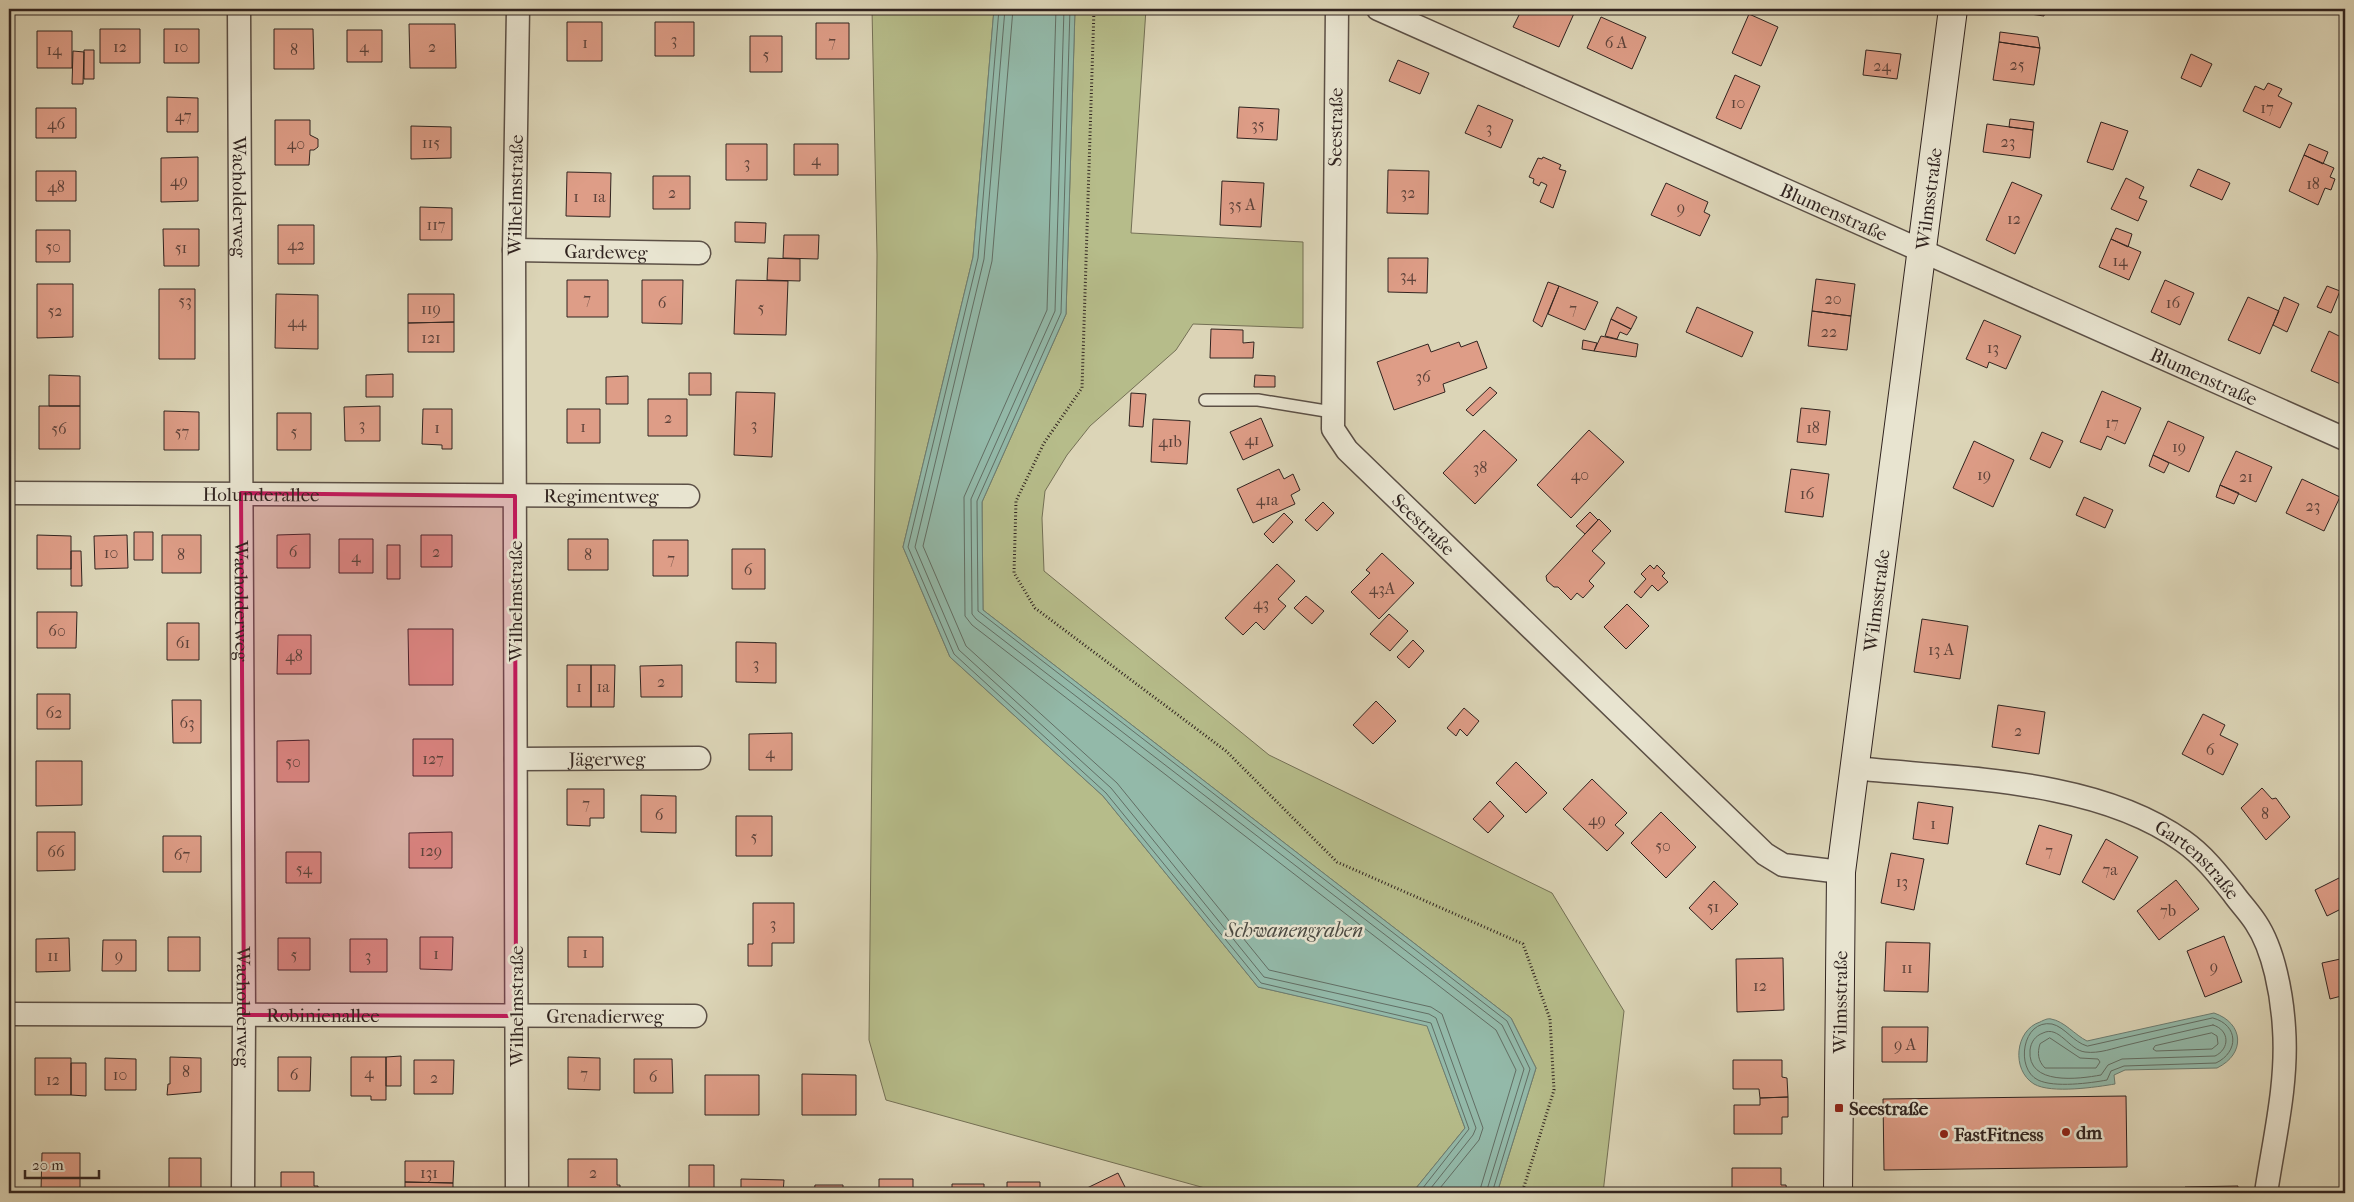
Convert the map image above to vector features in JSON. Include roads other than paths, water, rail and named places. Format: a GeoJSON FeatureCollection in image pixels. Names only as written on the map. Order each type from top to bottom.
{"type":"FeatureCollection","features":[{"type":"Feature","properties":{"kind":"street","name":"Wacholderweg"},"geometry":{"type":"LineString","coordinates":[[239,9],[244,1015],[243,1193]]}},
{"type":"Feature","properties":{"kind":"street","name":"Wilhelmstraße"},"geometry":{"type":"LineString","coordinates":[[517,1193],[514,250],[518,9]]}},
{"type":"Feature","properties":{"kind":"street","name":"Seestraße"},"geometry":{"type":"LineString","coordinates":[[1337,9],[1333,429],[1347,450],[1765,854],[1783,865],[1841,872]]}},
{"type":"Feature","properties":{"kind":"street","name":"Blumenstraße"},"geometry":{"type":"LineString","coordinates":[[1378,9],[2345,439]]}},
{"type":"Feature","properties":{"kind":"street","name":"Wilmsstraße"},"geometry":{"type":"LineString","coordinates":[[1838,1193],[1841,872],[1953,9]]}},
{"type":"Feature","properties":{"kind":"street","name":"Gardeweg"},"geometry":{"type":"LineString","coordinates":[[514,250],[699,253]]}},
{"type":"Feature","properties":{"kind":"street","name":"Holunderallee"},"geometry":{"type":"LineString","coordinates":[[9,493],[515,496]]}},
{"type":"Feature","properties":{"kind":"street","name":"Regimentweg"},"geometry":{"type":"LineString","coordinates":[[515,496],[688,496]]}},
{"type":"Feature","properties":{"kind":"street","name":"Jägerweg"},"geometry":{"type":"LineString","coordinates":[[516,759],[698,758]]}},
{"type":"Feature","properties":{"kind":"street","name":"Gartenstraße"},"geometry":{"type":"LineString","coordinates":[[1854,768],[2026,785],[2098,800],[2125,809],[2148,820],[2183,841],[2211,865],[2257,923],[2265,938],[2280,988],[2284,1030],[2282,1087],[2266,1193]]}},
{"type":"Feature","properties":{"kind":"street","name":"Robinienallee"},"geometry":{"type":"LineString","coordinates":[[9,1014],[516,1016]]}},
{"type":"Feature","properties":{"kind":"street","name":"Grenadierweg"},"geometry":{"type":"LineString","coordinates":[[516,1016],[694,1016]]}},
{"type":"Feature","properties":{"kind":"lane"},"geometry":{"type":"LineString","coordinates":[[1205,400],[1258,400],[1332,412]]}},
{"type":"Feature","properties":{"kind":"water","name":"Schwanengraben"},"geometry":{"type":"Polygon","coordinates":[[[994,9],[1075,9],[1066,314],[982,502],[983,610],[1511,1018],[1536,1068],[1497,1193],[1412,1193],[1465,1128],[1427,1026],[1258,987],[1103,796],[950,657],[903,547],[973,257],[994,9]]]}},
{"type":"Feature","properties":{"kind":"water"},"geometry":{"type":"Polygon","coordinates":[[[2214,1013],[2231,1024],[2236,1031],[2238,1039],[2233,1055],[2217,1068],[2125,1070],[2114,1075],[2115,1084],[2086,1088],[2051,1089],[2034,1084],[2027,1078],[2019,1060],[2021,1041],[2025,1033],[2032,1026],[2047,1019],[2060,1022],[2087,1041],[2214,1013]]]}},
{"type":"Feature","properties":{"kind":"place","name":"Seestraße"},"geometry":{"type":"Point","coordinates":[1839,1108]}},
{"type":"Feature","properties":{"kind":"place","name":"dm"},"geometry":{"type":"Point","coordinates":[2066,1132]}},
{"type":"Feature","properties":{"kind":"place","name":"FastFitness"},"geometry":{"type":"Point","coordinates":[1944,1134]}}]}
